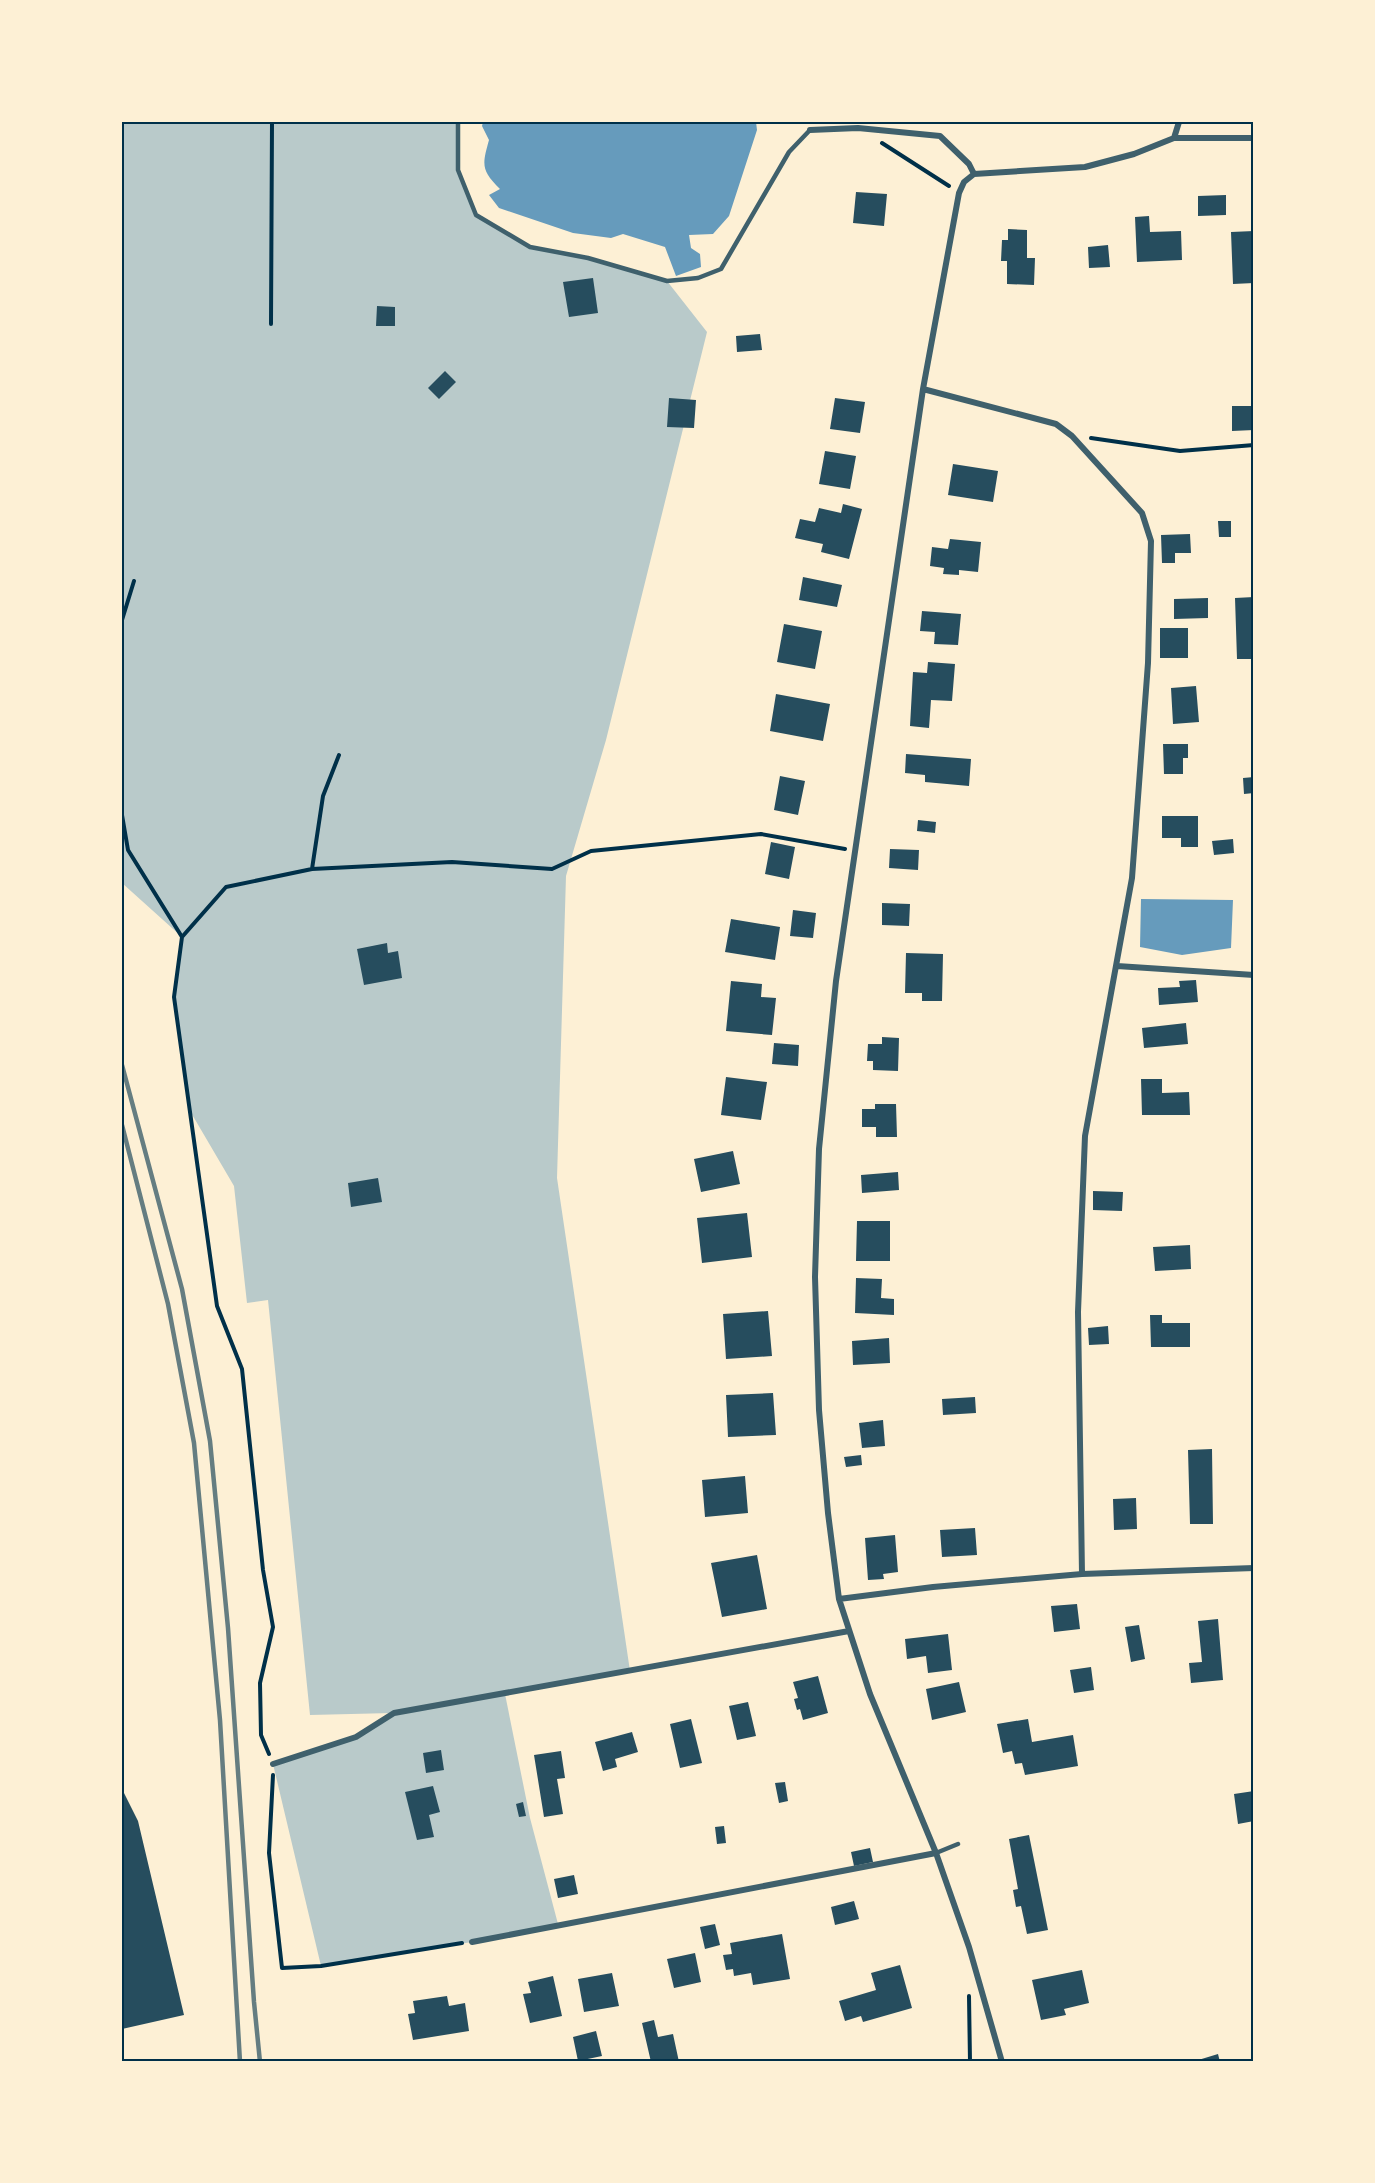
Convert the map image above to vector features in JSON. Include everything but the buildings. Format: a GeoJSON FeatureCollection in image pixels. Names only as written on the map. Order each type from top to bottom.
{"type":"FeatureCollection","features":[{"type":"Feature","properties":{"kind":"street"},"geometry":{"type":"LineString","coordinates":[[1174,138],[1179,122]]}},
{"type":"Feature","properties":{"kind":"street"},"geometry":{"type":"LineString","coordinates":[[810,130],[858,128],[940,136],[969,164],[974,174]]}},
{"type":"Feature","properties":{"kind":"street"},"geometry":{"type":"LineString","coordinates":[[1002,2061],[969,1947],[936,1852],[870,1694],[839,1599],[828,1513],[819,1410],[815,1277],[819,1149],[836,981],[923,389],[959,193],[964,182],[974,174],[1085,167],[1134,154],[1174,138],[1254,138]]}},
{"type":"Feature","properties":{"kind":"street"},"geometry":{"type":"LineString","coordinates":[[923,389],[1056,424],[1072,436],[1142,513],[1151,541],[1148,663],[1132,878],[1085,1136],[1078,1312],[1082,1574]]}},
{"type":"Feature","properties":{"kind":"street"},"geometry":{"type":"LineString","coordinates":[[1117,966],[1254,975]]}},
{"type":"Feature","properties":{"kind":"street"},"geometry":{"type":"LineString","coordinates":[[839,1599],[933,1587],[1082,1574],[1254,1568]]}},
{"type":"Feature","properties":{"kind":"street"},"geometry":{"type":"LineString","coordinates":[[273,1764],[356,1737],[394,1713],[849,1631]]}},
{"type":"Feature","properties":{"kind":"street"},"geometry":{"type":"LineString","coordinates":[[472,1942],[936,1852]]}},
{"type":"Feature","properties":{"kind":"lane"},"geometry":{"type":"LineString","coordinates":[[458,122],[458,170],[476,215],[530,247],[588,258],[667,281],[698,278],[721,269],[789,152],[810,130]]}},
{"type":"Feature","properties":{"kind":"lane"},"geometry":{"type":"LineString","coordinates":[[936,1852],[958,1844]]}},
{"type":"Feature","properties":{"kind":"path"},"geometry":{"type":"LineString","coordinates":[[271,324],[272,122]]}},
{"type":"Feature","properties":{"kind":"path"},"geometry":{"type":"LineString","coordinates":[[858,128],[959,193]]}},
{"type":"Feature","properties":{"kind":"path"},"geometry":{"type":"LineString","coordinates":[[1072,436],[1180,451],[1254,445]]}},
{"type":"Feature","properties":{"kind":"path"},"geometry":{"type":"LineString","coordinates":[[122,620],[134,580]]}},
{"type":"Feature","properties":{"kind":"path"},"geometry":{"type":"LineString","coordinates":[[312,869],[323,796],[339,754]]}},
{"type":"Feature","properties":{"kind":"path"},"geometry":{"type":"LineString","coordinates":[[122,815],[128,850],[182,937]]}},
{"type":"Feature","properties":{"kind":"path"},"geometry":{"type":"LineString","coordinates":[[472,1942],[321,1966],[282,1968],[269,1853],[273,1764],[261,1735],[260,1704],[260,1683],[273,1627],[263,1570],[242,1369],[218,1306],[174,997],[182,937],[226,887],[312,869],[452,862],[552,869],[591,851],[761,834],[855,851]]}},
{"type":"Feature","properties":{"kind":"path"},"geometry":{"type":"LineString","coordinates":[[969,1995],[970,2061]]}},
{"type":"Feature","properties":{"kind":"shaded area"},"geometry":{"type":"Polygon","coordinates":[[[122,122],[458,122],[458,170],[476,215],[530,247],[588,258],[667,281],[707,332],[606,740],[566,876],[557,1178],[630,1671],[505,1694],[530,1818],[558,1924],[472,1942],[321,1966],[273,1764],[356,1737],[392,1713],[310,1715],[268,1300],[247,1303],[234,1186],[190,1111],[174,997],[182,937],[122,883],[122,122]]]}},
{"type":"Feature","properties":{"kind":"water"},"geometry":{"type":"Polygon","coordinates":[[[483,122],[756,122],[757,130],[729,216],[713,234],[689,235],[691,248],[700,254],[701,267],[676,276],[665,247],[623,234],[611,238],[573,233],[499,208],[489,195],[500,189],[486,172],[484,161],[489,140],[482,126],[483,122]]]}},
{"type":"Feature","properties":{"kind":"water"},"geometry":{"type":"Polygon","coordinates":[[[1141,899],[1233,900],[1231,948],[1182,955],[1140,947],[1141,899]]]}},
{"type":"Feature","properties":{"kind":"railway"},"geometry":{"type":"LineString","coordinates":[[122,1065],[182,1289],[210,1441],[228,1628],[260,2062]]}},
{"type":"Feature","properties":{"kind":"railway"},"geometry":{"type":"LineString","coordinates":[[122,1125],[168,1304],[194,1443],[220,1720],[240,2062]]}}]}
